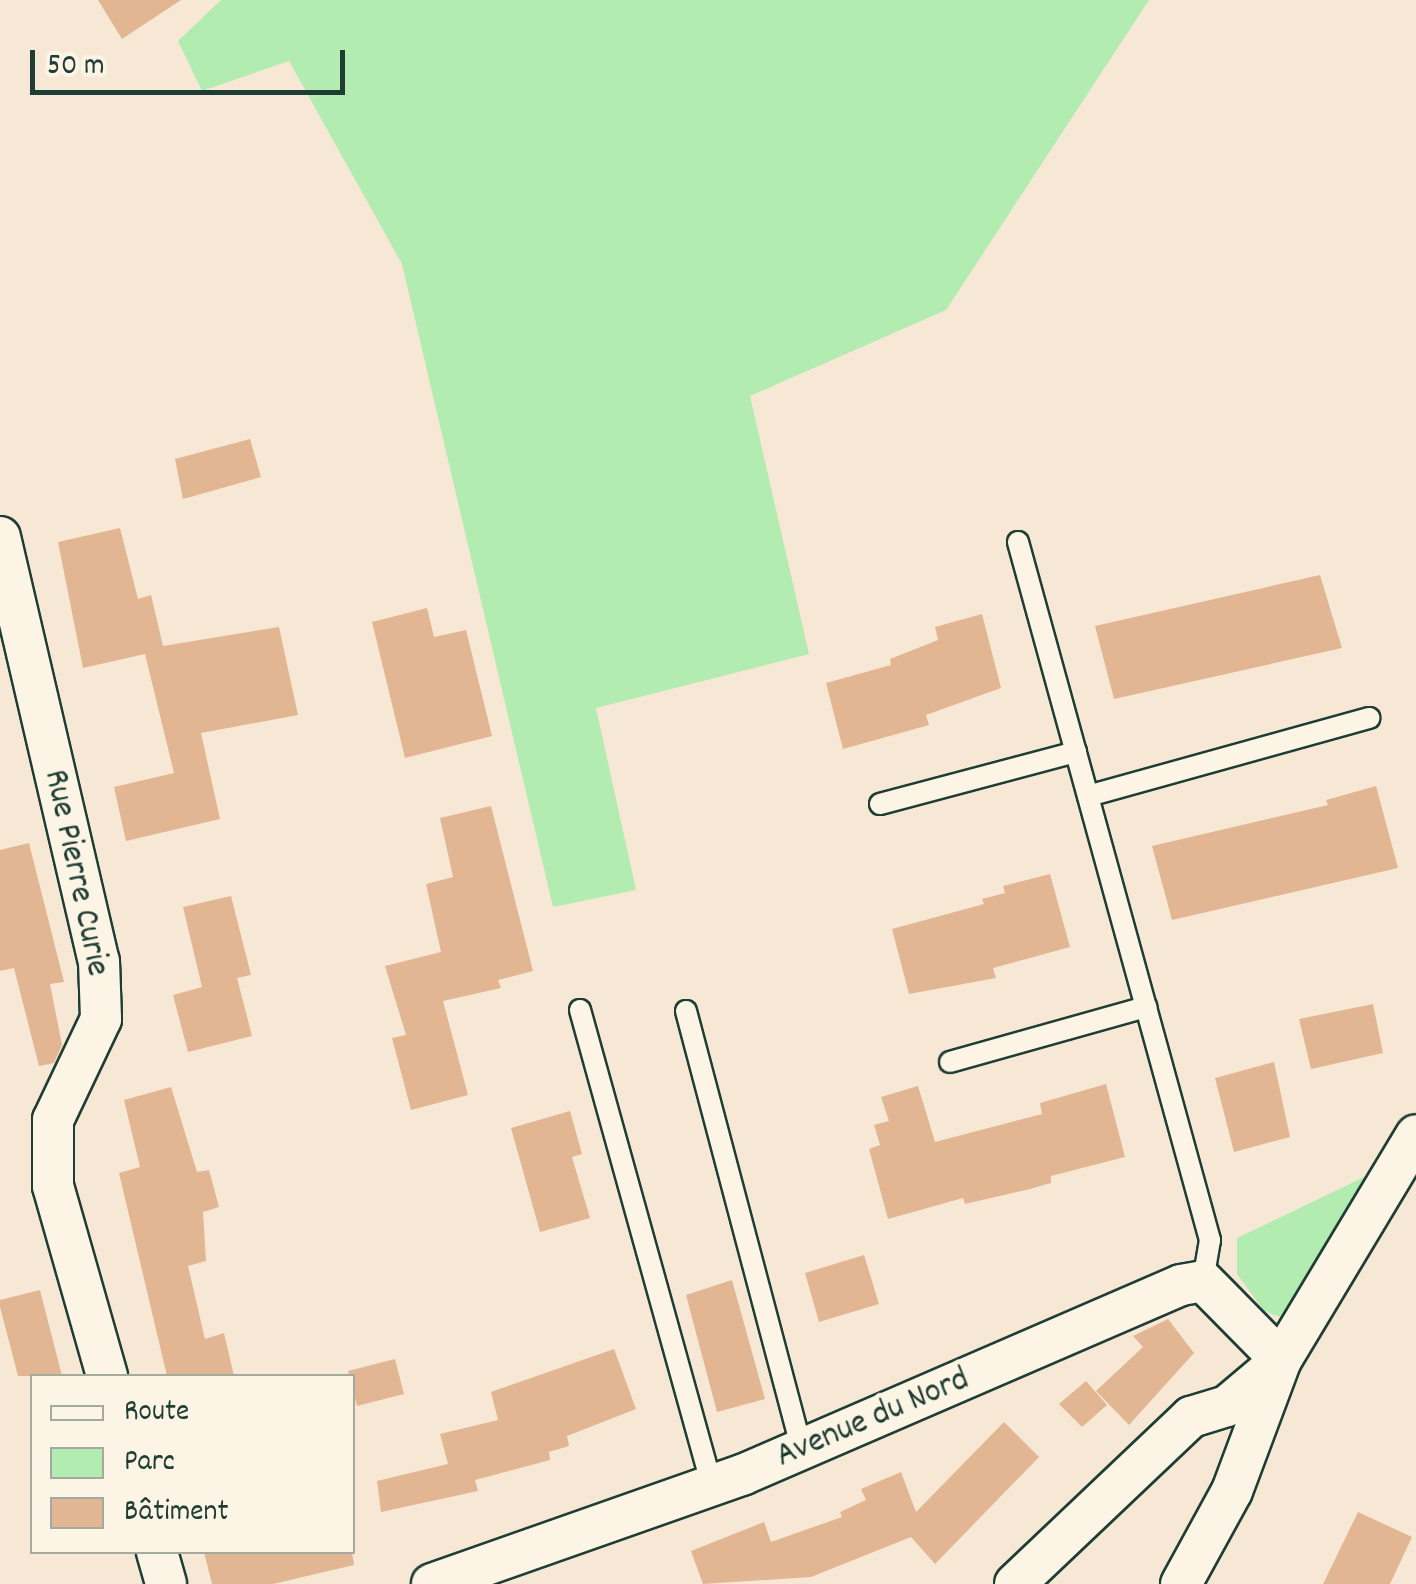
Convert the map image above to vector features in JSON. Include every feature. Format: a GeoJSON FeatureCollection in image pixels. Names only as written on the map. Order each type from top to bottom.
{"type":"FeatureCollection","features":[{"type":"Feature","properties":{"kind":"street","name":"Rue Pierre Curie"},"geometry":{"type":"LineString","coordinates":[[0,537],[98,961],[101,1019],[53,1120],[53,1186],[106,1374]]}},
{"type":"Feature","properties":{"kind":"street"},"geometry":{"type":"LineString","coordinates":[[1181,1584],[1232,1491],[1281,1360],[1416,1135]]}},
{"type":"Feature","properties":{"kind":"street"},"geometry":{"type":"LineString","coordinates":[[1203,1280],[1281,1360]]}},
{"type":"Feature","properties":{"kind":"street","name":"Avenue du Nord"},"geometry":{"type":"LineString","coordinates":[[432,1584],[712,1485],[1203,1280]]}},
{"type":"Feature","properties":{"kind":"street"},"geometry":{"type":"LineString","coordinates":[[1015,1584],[1192,1417],[1228,1406],[1281,1360]]}},
{"type":"Feature","properties":{"kind":"street"},"geometry":{"type":"LineString","coordinates":[[157,1554],[166,1584]]}},
{"type":"Feature","properties":{"kind":"lane"},"geometry":{"type":"LineString","coordinates":[[1018,542],[1210,1240],[1203,1280]]}},
{"type":"Feature","properties":{"kind":"lane"},"geometry":{"type":"LineString","coordinates":[[1088,796],[1369,718]]}},
{"type":"Feature","properties":{"kind":"lane"},"geometry":{"type":"LineString","coordinates":[[880,804],[1076,752]]}},
{"type":"Feature","properties":{"kind":"lane"},"geometry":{"type":"LineString","coordinates":[[950,1062],[1146,1008]]}},
{"type":"Feature","properties":{"kind":"lane"},"geometry":{"type":"LineString","coordinates":[[580,1010],[712,1485]]}},
{"type":"Feature","properties":{"kind":"lane"},"geometry":{"type":"LineString","coordinates":[[686,1012],[802,1448]]}},
{"type":"Feature","properties":{"kind":"green space"},"geometry":{"type":"Polygon","coordinates":[[[221,0],[1149,0],[946,310],[750,396],[809,654],[596,708],[636,890],[553,907],[402,264],[289,61],[202,91],[178,41],[221,0]]]}},
{"type":"Feature","properties":{"kind":"green space"},"geometry":{"type":"Polygon","coordinates":[[[1385,1167],[1283,1318],[1264,1311],[1237,1274],[1237,1238],[1385,1167]]]}},
{"type":"Feature","properties":{"kind":"building"},"geometry":{"type":"Polygon","coordinates":[[[98,0],[181,0],[122,39],[98,0]]]}},
{"type":"Feature","properties":{"kind":"building"},"geometry":{"type":"Polygon","coordinates":[[[250,439],[261,477],[183,499],[175,459],[250,439]]]}},
{"type":"Feature","properties":{"kind":"building"},"geometry":{"type":"Polygon","coordinates":[[[120,528],[138,599],[151,595],[163,646],[279,627],[298,715],[201,733],[220,819],[126,841],[114,787],[174,773],[145,654],[83,668],[58,542],[120,528]]]}},
{"type":"Feature","properties":{"kind":"building"},"geometry":{"type":"Polygon","coordinates":[[[1320,575],[1342,648],[1114,699],[1095,626],[1320,575]]]}},
{"type":"Feature","properties":{"kind":"building"},"geometry":{"type":"Polygon","coordinates":[[[427,608],[434,637],[466,630],[492,736],[405,758],[372,622],[427,608]]]}},
{"type":"Feature","properties":{"kind":"building"},"geometry":{"type":"Polygon","coordinates":[[[982,614],[1001,688],[926,715],[929,725],[843,749],[826,683],[891,665],[890,659],[938,640],[935,627],[982,614]]]}},
{"type":"Feature","properties":{"kind":"building"},"geometry":{"type":"Polygon","coordinates":[[[1376,786],[1398,868],[1172,920],[1152,846],[1328,805],[1326,800],[1376,786]]]}},
{"type":"Feature","properties":{"kind":"building"},"geometry":{"type":"Polygon","coordinates":[[[491,806],[533,971],[498,980],[501,988],[443,1001],[468,1095],[411,1110],[392,1038],[406,1035],[385,966],[441,952],[426,884],[453,877],[440,818],[491,806]]]}},
{"type":"Feature","properties":{"kind":"building"},"geometry":{"type":"Polygon","coordinates":[[[29,843],[64,982],[50,984],[62,1045],[54,1063],[39,1066],[14,968],[0,971],[0,850],[29,843]]]}},
{"type":"Feature","properties":{"kind":"building"},"geometry":{"type":"Polygon","coordinates":[[[1050,874],[1070,947],[993,968],[996,978],[909,994],[892,929],[984,904],[982,899],[1005,893],[1003,886],[1050,874]]]}},
{"type":"Feature","properties":{"kind":"building"},"geometry":{"type":"Polygon","coordinates":[[[231,896],[251,975],[237,978],[252,1036],[188,1052],[173,995],[202,987],[183,907],[231,896]]]}},
{"type":"Feature","properties":{"kind":"building"},"geometry":{"type":"Polygon","coordinates":[[[1373,1004],[1383,1053],[1311,1069],[1299,1019],[1373,1004]]]}},
{"type":"Feature","properties":{"kind":"building"},"geometry":{"type":"Polygon","coordinates":[[[1274,1062],[1290,1137],[1234,1152],[1215,1078],[1274,1062]]]}},
{"type":"Feature","properties":{"kind":"building"},"geometry":{"type":"Polygon","coordinates":[[[1106,1084],[1125,1157],[1051,1176],[1051,1183],[1030,1189],[965,1204],[963,1198],[888,1219],[869,1149],[880,1145],[874,1125],[889,1121],[881,1097],[918,1086],[935,1142],[1042,1114],[1040,1103],[1106,1084]]]}},
{"type":"Feature","properties":{"kind":"building"},"geometry":{"type":"Polygon","coordinates":[[[171,1087],[197,1172],[209,1170],[219,1207],[203,1212],[206,1261],[188,1266],[205,1339],[224,1333],[234,1374],[167,1374],[119,1173],[140,1167],[124,1100],[171,1087]]]}},
{"type":"Feature","properties":{"kind":"building"},"geometry":{"type":"Polygon","coordinates":[[[570,1111],[582,1154],[572,1157],[590,1218],[540,1232],[511,1128],[570,1111]]]}},
{"type":"Feature","properties":{"kind":"building"},"geometry":{"type":"Polygon","coordinates":[[[864,1255],[879,1304],[819,1322],[805,1273],[864,1255]]]}},
{"type":"Feature","properties":{"kind":"building"},"geometry":{"type":"Polygon","coordinates":[[[732,1280],[765,1399],[717,1412],[686,1295],[732,1280]]]}},
{"type":"Feature","properties":{"kind":"building"},"geometry":{"type":"Polygon","coordinates":[[[40,1290],[61,1374],[18,1376],[0,1300],[40,1290]]]}},
{"type":"Feature","properties":{"kind":"building"},"geometry":{"type":"Polygon","coordinates":[[[1168,1319],[1194,1353],[1129,1425],[1096,1391],[1143,1347],[1133,1336],[1168,1319]]]}},
{"type":"Feature","properties":{"kind":"building"},"geometry":{"type":"Polygon","coordinates":[[[614,1349],[636,1409],[567,1436],[569,1446],[549,1452],[550,1460],[475,1480],[478,1491],[381,1512],[377,1481],[448,1464],[440,1434],[498,1420],[491,1392],[614,1349]]]}},
{"type":"Feature","properties":{"kind":"building"},"geometry":{"type":"Polygon","coordinates":[[[395,1359],[404,1394],[357,1406],[355,1374],[348,1371],[395,1359]]]}},
{"type":"Feature","properties":{"kind":"building"},"geometry":{"type":"Polygon","coordinates":[[[1086,1381],[1107,1405],[1082,1427],[1059,1404],[1086,1381]]]}},
{"type":"Feature","properties":{"kind":"building"},"geometry":{"type":"Polygon","coordinates":[[[1004,1422],[1039,1457],[935,1564],[911,1537],[811,1577],[703,1584],[691,1551],[764,1522],[771,1542],[842,1517],[840,1512],[866,1500],[861,1489],[901,1472],[916,1512],[1004,1422]]]}},
{"type":"Feature","properties":{"kind":"building"},"geometry":{"type":"Polygon","coordinates":[[[1358,1512],[1412,1537],[1390,1584],[1323,1584],[1358,1512]]]}},
{"type":"Feature","properties":{"kind":"building"},"geometry":{"type":"Polygon","coordinates":[[[204,1554],[352,1554],[354,1565],[273,1584],[212,1584],[204,1554]]]}}]}
